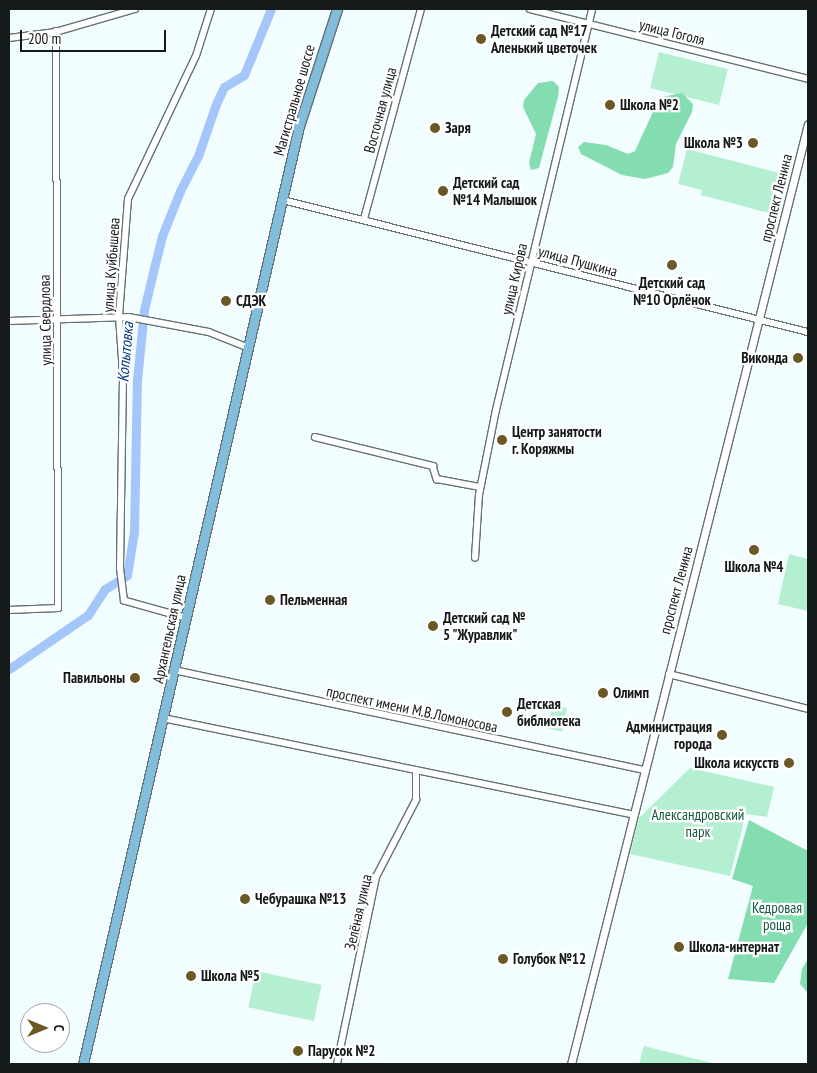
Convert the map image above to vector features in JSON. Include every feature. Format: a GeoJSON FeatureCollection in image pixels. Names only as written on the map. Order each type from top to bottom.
{"type":"FeatureCollection","features":[{"type":"Feature","properties":{"kind":"main road","name":"Магистральное шоссе"},"geometry":{"type":"LineString","coordinates":[[283,200],[301,117],[337,9]]}},
{"type":"Feature","properties":{"kind":"main road","name":"Архангельская улица"},"geometry":{"type":"LineString","coordinates":[[83,1064],[164,718],[247,347],[283,200]]}},
{"type":"Feature","properties":{"kind":"street"},"geometry":{"type":"LineString","coordinates":[[9,38],[56,32],[136,9]]}},
{"type":"Feature","properties":{"kind":"street","name":"улица Куйбышева"},"geometry":{"type":"LineString","coordinates":[[185,618],[124,601],[120,568],[123,375],[119,316],[128,199],[196,56],[212,9]]}},
{"type":"Feature","properties":{"kind":"street","name":"Восточная улица"},"geometry":{"type":"LineString","coordinates":[[364,218],[421,9]]}},
{"type":"Feature","properties":{"kind":"street","name":"улица Гоголя"},"geometry":{"type":"LineString","coordinates":[[530,9],[808,79]]}},
{"type":"Feature","properties":{"kind":"street","name":"улица Кирова"},"geometry":{"type":"LineString","coordinates":[[474,558],[480,487],[530,262],[592,9]]}},
{"type":"Feature","properties":{"kind":"street","name":"улица Свердлова"},"geometry":{"type":"LineString","coordinates":[[9,610],[58,608],[56,32]]}},
{"type":"Feature","properties":{"kind":"street","name":"проспект Ленина"},"geometry":{"type":"LineString","coordinates":[[571,1064],[808,124]]}},
{"type":"Feature","properties":{"kind":"street","name":"улица Пушкина"},"geometry":{"type":"LineString","coordinates":[[283,200],[364,218],[759,321],[808,332]]}},
{"type":"Feature","properties":{"kind":"street"},"geometry":{"type":"LineString","coordinates":[[9,321],[58,321],[119,316],[138,318],[208,332],[247,347]]}},
{"type":"Feature","properties":{"kind":"street"},"geometry":{"type":"LineString","coordinates":[[315,438],[434,466],[437,479],[480,487]]}},
{"type":"Feature","properties":{"kind":"street","name":"проспект имени М.В.Ломоносова"},"geometry":{"type":"LineString","coordinates":[[174,670],[645,770]]}},
{"type":"Feature","properties":{"kind":"street"},"geometry":{"type":"LineString","coordinates":[[668,674],[808,709]]}},
{"type":"Feature","properties":{"kind":"street"},"geometry":{"type":"LineString","coordinates":[[164,718],[634,815]]}},
{"type":"Feature","properties":{"kind":"street","name":"Зелёная улица"},"geometry":{"type":"LineString","coordinates":[[337,1064],[376,877],[416,800],[416,771]]}},
{"type":"Feature","properties":{"kind":"green space"},"geometry":{"type":"Polygon","coordinates":[[[659,52],[728,69],[719,105],[650,88],[659,52]]]}},
{"type":"Feature","properties":{"kind":"green space"},"geometry":{"type":"Polygon","coordinates":[[[553,81],[559,87],[558,97],[539,168],[531,170],[529,163],[536,134],[523,107],[524,100],[538,83],[553,81]]]}},
{"type":"Feature","properties":{"kind":"green space"},"geometry":{"type":"Polygon","coordinates":[[[682,93],[693,104],[692,112],[676,144],[673,167],[668,173],[645,179],[622,175],[581,154],[578,147],[584,142],[606,145],[628,154],[635,151],[657,103],[662,97],[682,93]]]}},
{"type":"Feature","properties":{"kind":"green space"},"geometry":{"type":"Polygon","coordinates":[[[687,149],[783,174],[773,214],[701,195],[702,190],[678,184],[687,149]]]}},
{"type":"Feature","properties":{"kind":"green space"},"geometry":{"type":"Polygon","coordinates":[[[789,554],[808,559],[808,611],[778,604],[789,554]]]}},
{"type":"Feature","properties":{"kind":"green space"},"geometry":{"type":"Polygon","coordinates":[[[552,705],[567,708],[562,731],[547,729],[552,705]]]}},
{"type":"Feature","properties":{"kind":"green space","name":"Александровский парк"},"geometry":{"type":"Polygon","coordinates":[[[690,768],[774,787],[767,817],[746,814],[730,876],[630,854],[639,818],[690,768]]]}},
{"type":"Feature","properties":{"kind":"green space","name":"Кедровая роща"},"geometry":{"type":"Polygon","coordinates":[[[749,820],[808,851],[808,923],[774,983],[728,979],[753,886],[732,879],[749,820]]]}},
{"type":"Feature","properties":{"kind":"green space"},"geometry":{"type":"Polygon","coordinates":[[[808,959],[808,993],[800,984],[802,969],[808,959]]]}},
{"type":"Feature","properties":{"kind":"green space"},"geometry":{"type":"Polygon","coordinates":[[[256,971],[322,985],[314,1021],[248,1007],[256,971]]]}},
{"type":"Feature","properties":{"kind":"green space"},"geometry":{"type":"Polygon","coordinates":[[[644,1046],[712,1063],[712,1064],[639,1064],[644,1046]]]}},
{"type":"Feature","properties":{"kind":"waterway","name":"Копытовка"},"geometry":{"type":"LineString","coordinates":[[9,669],[88,615],[105,589],[127,575],[134,532],[137,380],[144,310],[162,236],[180,191],[198,156],[224,87],[244,75],[271,9]]}},
{"type":"Feature","properties":{"kind":"place","name":"Детский сад №17 Аленький цветочек"},"geometry":{"type":"Point","coordinates":[481,39]}},
{"type":"Feature","properties":{"kind":"place","name":"Школа №2"},"geometry":{"type":"Point","coordinates":[610,105]}},
{"type":"Feature","properties":{"kind":"place","name":"Заря"},"geometry":{"type":"Point","coordinates":[435,128]}},
{"type":"Feature","properties":{"kind":"place","name":"Школа №3"},"geometry":{"type":"Point","coordinates":[753,143]}},
{"type":"Feature","properties":{"kind":"place","name":"Детский сад №14 Малышок"},"geometry":{"type":"Point","coordinates":[443,191]}},
{"type":"Feature","properties":{"kind":"place","name":"Детский сад №10 Орлёнок"},"geometry":{"type":"Point","coordinates":[672,265]}},
{"type":"Feature","properties":{"kind":"place","name":"СДЭК"},"geometry":{"type":"Point","coordinates":[226,301]}},
{"type":"Feature","properties":{"kind":"place","name":"Виконда"},"geometry":{"type":"Point","coordinates":[798,358]}},
{"type":"Feature","properties":{"kind":"place","name":"Центр занятости г. Коряжмы"},"geometry":{"type":"Point","coordinates":[502,440]}},
{"type":"Feature","properties":{"kind":"place","name":"Школа №4"},"geometry":{"type":"Point","coordinates":[754,550]}},
{"type":"Feature","properties":{"kind":"place","name":"Пельменная"},"geometry":{"type":"Point","coordinates":[270,600]}},
{"type":"Feature","properties":{"kind":"place","name":"Детский сад № 5 \"Журавлик\""},"geometry":{"type":"Point","coordinates":[433,626]}},
{"type":"Feature","properties":{"kind":"place","name":"Павильоны"},"geometry":{"type":"Point","coordinates":[135,678]}},
{"type":"Feature","properties":{"kind":"place","name":"Олимп"},"geometry":{"type":"Point","coordinates":[603,693]}},
{"type":"Feature","properties":{"kind":"place","name":"Детская библиотека"},"geometry":{"type":"Point","coordinates":[507,712]}},
{"type":"Feature","properties":{"kind":"place","name":"Администрация города"},"geometry":{"type":"Point","coordinates":[722,735]}},
{"type":"Feature","properties":{"kind":"place","name":"Школа искусcтв"},"geometry":{"type":"Point","coordinates":[789,763]}},
{"type":"Feature","properties":{"kind":"place","name":"Чебурашка №13"},"geometry":{"type":"Point","coordinates":[245,899]}},
{"type":"Feature","properties":{"kind":"place","name":"Школа-интернат"},"geometry":{"type":"Point","coordinates":[679,947]}},
{"type":"Feature","properties":{"kind":"place","name":"Голубок №12"},"geometry":{"type":"Point","coordinates":[503,959]}},
{"type":"Feature","properties":{"kind":"place","name":"Школа №5"},"geometry":{"type":"Point","coordinates":[191,976]}},
{"type":"Feature","properties":{"kind":"place","name":"Парусок №2"},"geometry":{"type":"Point","coordinates":[298,1051]}}]}
